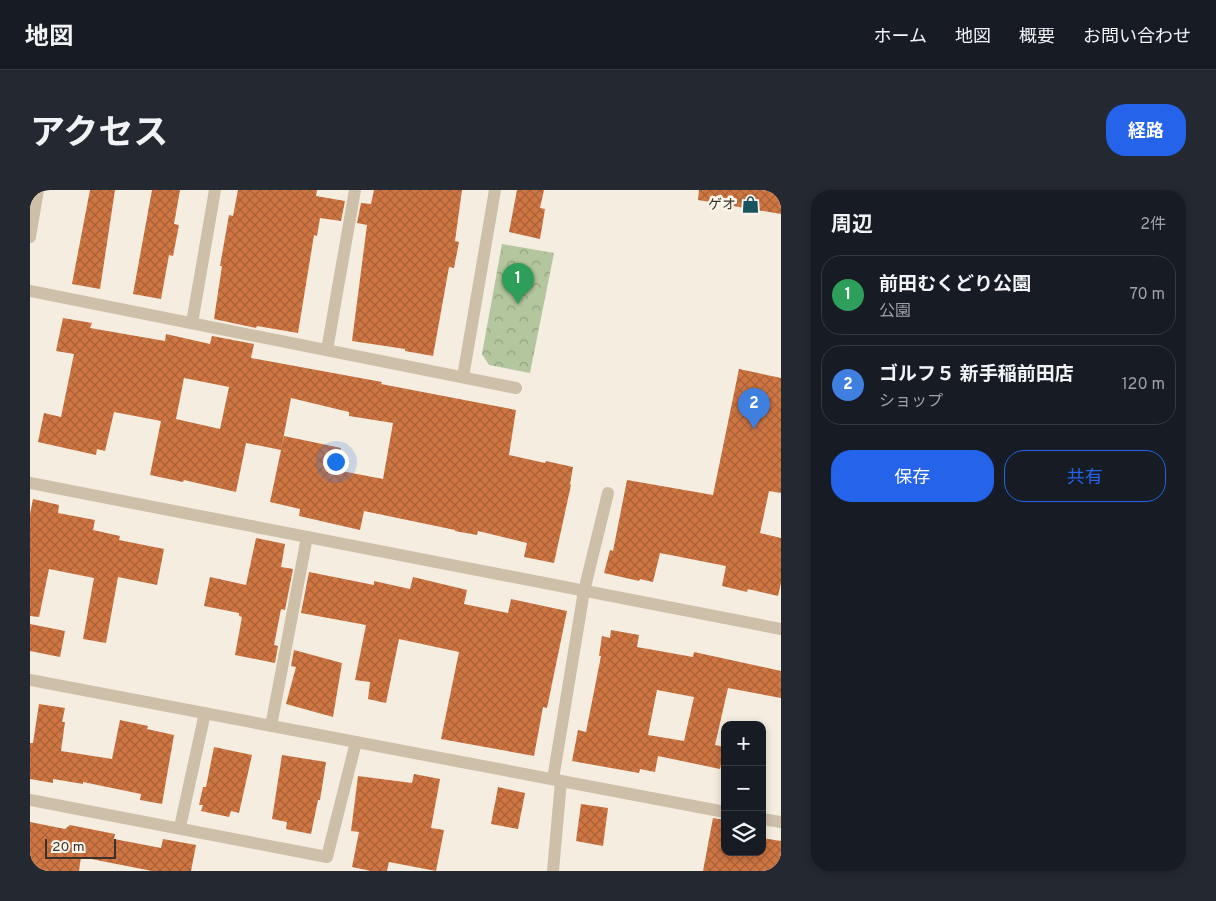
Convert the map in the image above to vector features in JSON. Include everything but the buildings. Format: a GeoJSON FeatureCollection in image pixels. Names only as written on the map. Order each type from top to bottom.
{"type":"FeatureCollection","features":[{"type":"Feature","properties":{"kind":"street"},"geometry":{"type":"LineString","coordinates":[[30,237],[38,190]]}},
{"type":"Feature","properties":{"kind":"street"},"geometry":{"type":"LineString","coordinates":[[192,323],[215,190]]}},
{"type":"Feature","properties":{"kind":"street"},"geometry":{"type":"LineString","coordinates":[[327,350],[355,190]]}},
{"type":"Feature","properties":{"kind":"street"},"geometry":{"type":"LineString","coordinates":[[463,377],[495,190]]}},
{"type":"Feature","properties":{"kind":"street"},"geometry":{"type":"LineString","coordinates":[[30,291],[516,388]]}},
{"type":"Feature","properties":{"kind":"street"},"geometry":{"type":"LineString","coordinates":[[30,483],[781,629]]}},
{"type":"Feature","properties":{"kind":"street"},"geometry":{"type":"LineString","coordinates":[[555,871],[557,780],[584,591],[608,493]]}},
{"type":"Feature","properties":{"kind":"street"},"geometry":{"type":"LineString","coordinates":[[271,726],[307,537]]}},
{"type":"Feature","properties":{"kind":"street"},"geometry":{"type":"LineString","coordinates":[[30,680],[721,811]]}},
{"type":"Feature","properties":{"kind":"street"},"geometry":{"type":"LineString","coordinates":[[180,827],[205,714]]}},
{"type":"Feature","properties":{"kind":"street"},"geometry":{"type":"LineString","coordinates":[[30,800],[327,856],[356,742]]}},
{"type":"Feature","properties":{"kind":"street"},"geometry":{"type":"LineString","coordinates":[[766,820],[781,822]]}},
{"type":"Feature","properties":{"kind":"green space"},"geometry":{"type":"Polygon","coordinates":[[[502,244],[554,253],[530,373],[489,365],[482,354],[502,244]]]}},
{"type":"Feature","properties":{"kind":"place","name":"ゲオ"},"geometry":{"type":"Point","coordinates":[750,204]}},
{"type":"Feature","properties":{"kind":"place","name":"前田むくどり公園"},"geometry":{"type":"Point","coordinates":[518,304]}},
{"type":"Feature","properties":{"kind":"place","name":"ゴルフ５ 新手稲前田店"},"geometry":{"type":"Point","coordinates":[754,429]}}]}
